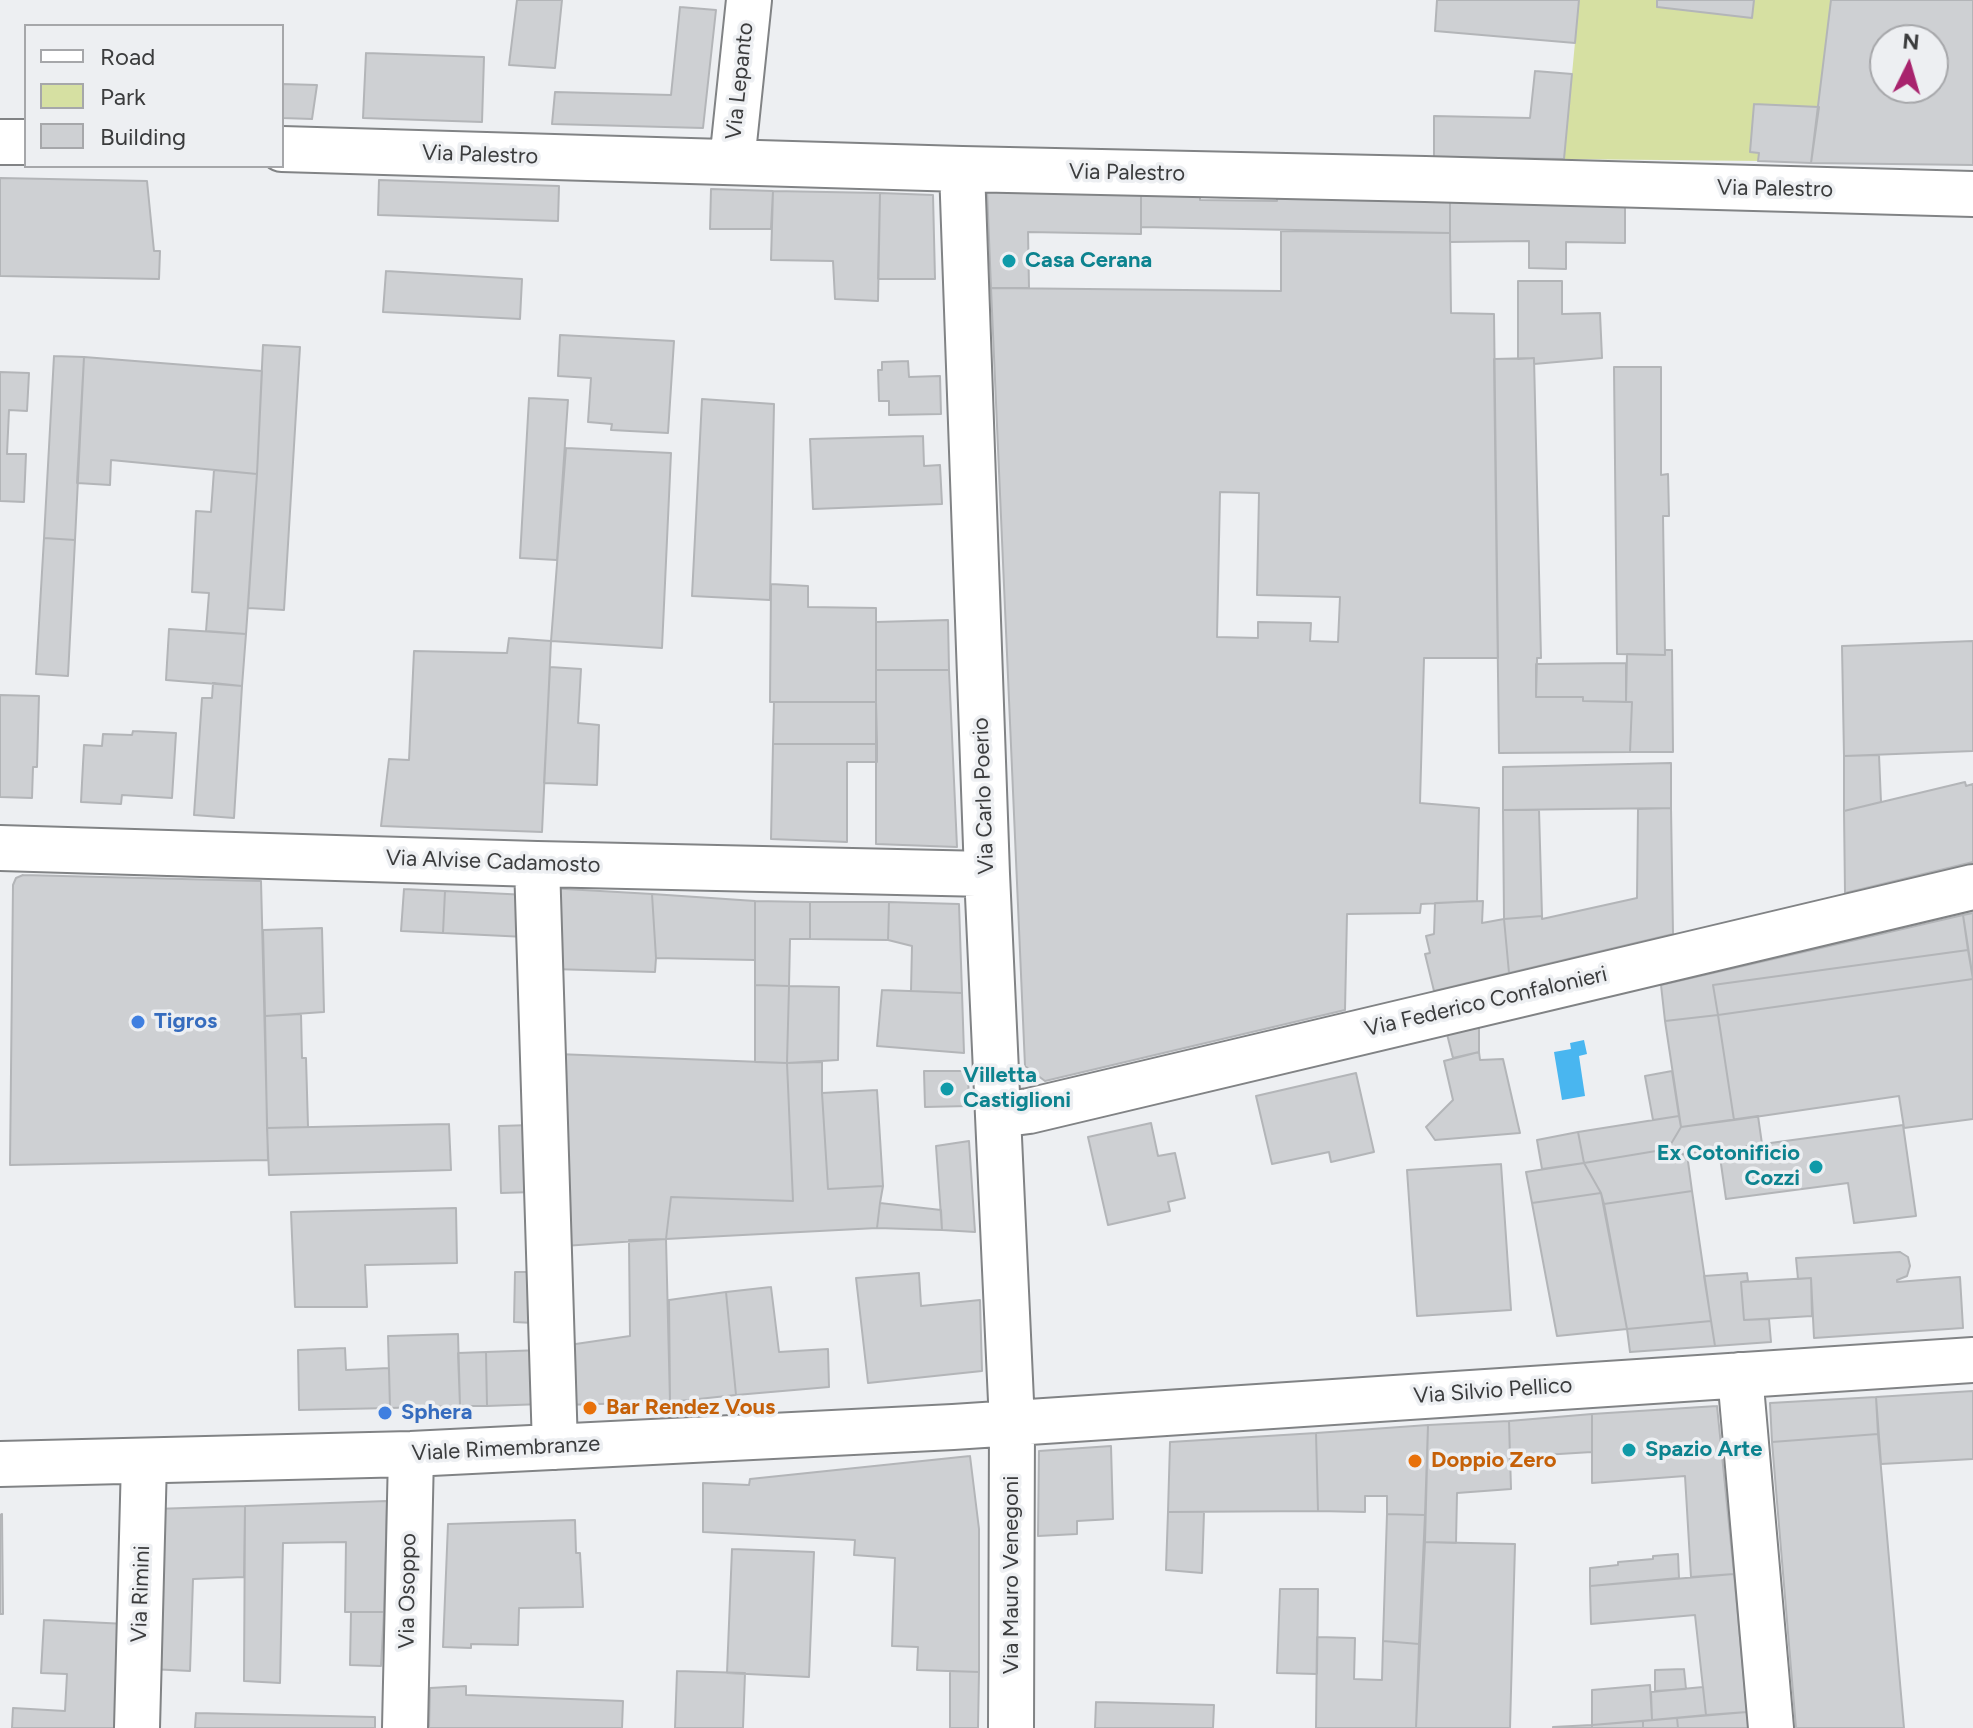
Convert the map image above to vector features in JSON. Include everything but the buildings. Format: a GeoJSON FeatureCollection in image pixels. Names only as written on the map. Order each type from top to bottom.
{"type":"FeatureCollection","features":[{"type":"Feature","properties":{"kind":"street","name":"Via Lepanto"},"geometry":{"type":"LineString","coordinates":[[732,162],[749,0]]}},
{"type":"Feature","properties":{"kind":"street"},"geometry":{"type":"LineString","coordinates":[[0,142],[24,142]]}},
{"type":"Feature","properties":{"kind":"street","name":"Via Palestro"},"geometry":{"type":"LineString","coordinates":[[284,149],[1973,194]]}},
{"type":"Feature","properties":{"kind":"street","name":"Via Carlo Poerio"},"geometry":{"type":"LineString","coordinates":[[962,169],[987,874],[1012,1423]]}},
{"type":"Feature","properties":{"kind":"street","name":"Via Alvise Cadamosto"},"geometry":{"type":"LineString","coordinates":[[0,848],[987,874]]}},
{"type":"Feature","properties":{"kind":"street"},"geometry":{"type":"LineString","coordinates":[[537,864],[555,1447]]}},
{"type":"Feature","properties":{"kind":"street","name":"Via Federico Confalonieri"},"geometry":{"type":"LineString","coordinates":[[998,1115],[1044,1107],[1973,887]]}},
{"type":"Feature","properties":{"kind":"street","name":"Via Silvio Pellico"},"geometry":{"type":"LineString","coordinates":[[1012,1423],[1973,1360]]}},
{"type":"Feature","properties":{"kind":"street"},"geometry":{"type":"LineString","coordinates":[[1740,1375],[1771,1728]]}},
{"type":"Feature","properties":{"kind":"street","name":"Viale Rimembranze"},"geometry":{"type":"LineString","coordinates":[[0,1464],[411,1454],[1012,1423]]}},
{"type":"Feature","properties":{"kind":"street","name":"Via Mauro Venegoni"},"geometry":{"type":"LineString","coordinates":[[1011,1728],[1012,1423]]}},
{"type":"Feature","properties":{"kind":"street","name":"Via Osoppo"},"geometry":{"type":"LineString","coordinates":[[405,1728],[411,1454]]}},
{"type":"Feature","properties":{"kind":"street","name":"Via Rimini"},"geometry":{"type":"LineString","coordinates":[[137,1728],[144,1461]]}},
{"type":"Feature","properties":{"kind":"green space"},"geometry":{"type":"Polygon","coordinates":[[[1579,0],[1657,0],[1657,7],[1752,18],[1754,0],[1831,0],[1819,107],[1754,104],[1750,152],[1759,153],[1758,161],[1564,159],[1579,0]]]}},
{"type":"Feature","properties":{"kind":"water"},"geometry":{"type":"Polygon","coordinates":[[[1584,1040],[1587,1054],[1579,1056],[1585,1096],[1562,1100],[1554,1052],[1571,1049],[1570,1043],[1584,1040]]]}},
{"type":"Feature","properties":{"kind":"place","name":"Casa Cerana"},"geometry":{"type":"Point","coordinates":[1009,261]}},
{"type":"Feature","properties":{"kind":"place","name":"Tigros"},"geometry":{"type":"Point","coordinates":[138,1022]}},
{"type":"Feature","properties":{"kind":"place","name":"Villetta Castiglioni"},"geometry":{"type":"Point","coordinates":[947,1089]}},
{"type":"Feature","properties":{"kind":"place","name":"Ex Cotonificio Cozzi"},"geometry":{"type":"Point","coordinates":[1816,1167]}},
{"type":"Feature","properties":{"kind":"place","name":"Bar Rendez Vous"},"geometry":{"type":"Point","coordinates":[590,1408]}},
{"type":"Feature","properties":{"kind":"place","name":"Sphera"},"geometry":{"type":"Point","coordinates":[385,1413]}},
{"type":"Feature","properties":{"kind":"place","name":"Spazio Arte"},"geometry":{"type":"Point","coordinates":[1629,1450]}},
{"type":"Feature","properties":{"kind":"place","name":"Doppio Zero"},"geometry":{"type":"Point","coordinates":[1415,1461]}}]}
